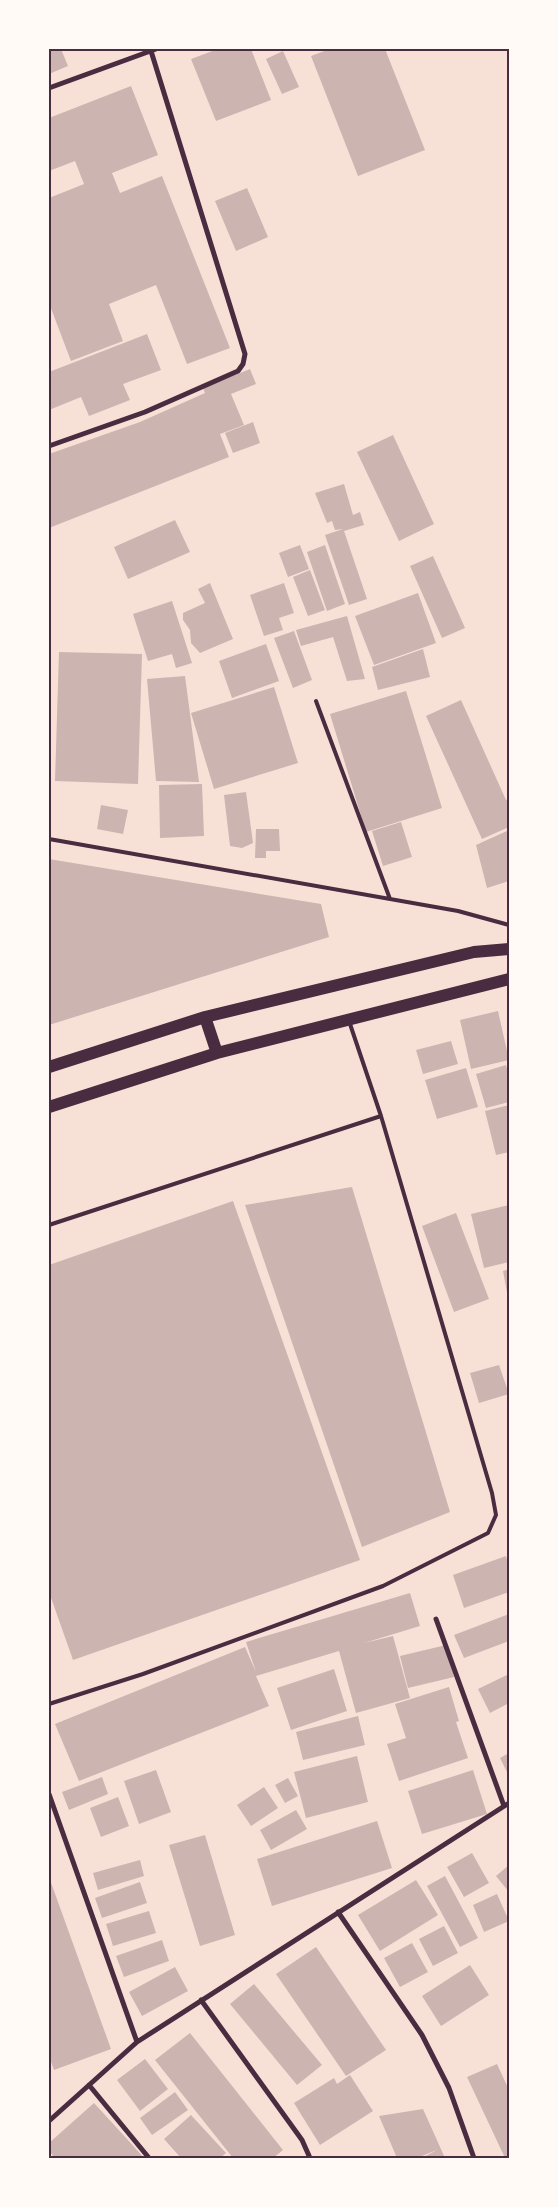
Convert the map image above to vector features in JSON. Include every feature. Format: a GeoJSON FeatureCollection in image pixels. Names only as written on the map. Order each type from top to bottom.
{"type":"FeatureCollection","features":[{"type":"Feature","properties":{"kind":"main road"},"geometry":{"type":"LineString","coordinates":[[49,1067],[205,1017],[474,952],[509,949]]}},
{"type":"Feature","properties":{"kind":"main road"},"geometry":{"type":"LineString","coordinates":[[49,1107],[217,1053],[348,1018],[509,981]]}},
{"type":"Feature","properties":{"kind":"main road"},"geometry":{"type":"LineString","coordinates":[[205,1017],[217,1053]]}},
{"type":"Feature","properties":{"kind":"street"},"geometry":{"type":"LineString","coordinates":[[49,88],[153,50],[245,354],[244,364],[238,371],[145,412],[49,446]]}},
{"type":"Feature","properties":{"kind":"street"},"geometry":{"type":"LineString","coordinates":[[49,2121],[137,2042],[507,1805],[436,1619]]}},
{"type":"Feature","properties":{"kind":"street"},"geometry":{"type":"LineString","coordinates":[[49,1794],[137,2042]]}},
{"type":"Feature","properties":{"kind":"street"},"geometry":{"type":"LineString","coordinates":[[338,1912],[422,2035],[448,2088],[474,2158]]}},
{"type":"Feature","properties":{"kind":"street"},"geometry":{"type":"LineString","coordinates":[[201,2000],[302,2140],[310,2158]]}},
{"type":"Feature","properties":{"kind":"street"},"geometry":{"type":"LineString","coordinates":[[89,2086],[149,2158]]}},
{"type":"Feature","properties":{"kind":"lane"},"geometry":{"type":"LineString","coordinates":[[316,702],[390,899]]}},
{"type":"Feature","properties":{"kind":"lane"},"geometry":{"type":"LineString","coordinates":[[49,839],[458,910],[509,925]]}},
{"type":"Feature","properties":{"kind":"lane"},"geometry":{"type":"LineString","coordinates":[[49,1704],[143,1674],[383,1586],[488,1533],[496,1515],[492,1493],[380,1116],[348,1018]]}},
{"type":"Feature","properties":{"kind":"lane"},"geometry":{"type":"LineString","coordinates":[[49,1226],[380,1116]]}},
{"type":"Feature","properties":{"kind":"building"},"geometry":{"type":"Polygon","coordinates":[[[49,49],[61,49],[68,66],[49,74],[49,49]]]}},
{"type":"Feature","properties":{"kind":"building"},"geometry":{"type":"Polygon","coordinates":[[[218,49],[251,49],[271,100],[216,121],[191,59],[218,49]]]}},
{"type":"Feature","properties":{"kind":"building"},"geometry":{"type":"Polygon","coordinates":[[[330,49],[385,49],[425,150],[358,176],[311,56],[330,49]]]}},
{"type":"Feature","properties":{"kind":"building"},"geometry":{"type":"Polygon","coordinates":[[[283,51],[299,87],[282,94],[266,59],[283,51]]]}},
{"type":"Feature","properties":{"kind":"building"},"geometry":{"type":"Polygon","coordinates":[[[131,86],[158,155],[112,173],[120,193],[162,176],[230,348],[187,364],[156,285],[109,304],[123,341],[71,361],[49,303],[49,198],[84,184],[75,161],[49,171],[49,118],[131,86]]]}},
{"type":"Feature","properties":{"kind":"building"},"geometry":{"type":"Polygon","coordinates":[[[247,188],[268,237],[236,251],[215,201],[247,188]]]}},
{"type":"Feature","properties":{"kind":"building"},"geometry":{"type":"Polygon","coordinates":[[[147,334],[161,370],[123,384],[130,400],[89,416],[81,397],[49,410],[49,372],[147,334]]]}},
{"type":"Feature","properties":{"kind":"building"},"geometry":{"type":"Polygon","coordinates":[[[250,369],[256,384],[231,394],[244,425],[220,434],[229,457],[49,528],[49,454],[140,422],[205,393],[203,388],[250,369]]]}},
{"type":"Feature","properties":{"kind":"building"},"geometry":{"type":"Polygon","coordinates":[[[253,422],[260,443],[233,453],[225,433],[253,422]]]}},
{"type":"Feature","properties":{"kind":"building"},"geometry":{"type":"Polygon","coordinates":[[[393,435],[434,524],[399,541],[357,452],[393,435]]]}},
{"type":"Feature","properties":{"kind":"building"},"geometry":{"type":"Polygon","coordinates":[[[344,484],[353,515],[360,512],[364,525],[344,531],[367,599],[349,605],[325,535],[343,529],[335,530],[332,521],[327,523],[315,493],[344,484]]]}},
{"type":"Feature","properties":{"kind":"building"},"geometry":{"type":"Polygon","coordinates":[[[175,520],[190,552],[128,579],[114,547],[175,520]]]}},
{"type":"Feature","properties":{"kind":"building"},"geometry":{"type":"Polygon","coordinates":[[[300,545],[309,569],[288,577],[279,553],[300,545]]]}},
{"type":"Feature","properties":{"kind":"building"},"geometry":{"type":"Polygon","coordinates":[[[325,545],[345,604],[327,611],[307,552],[325,545]]]}},
{"type":"Feature","properties":{"kind":"building"},"geometry":{"type":"Polygon","coordinates":[[[433,556],[465,628],[442,638],[410,566],[433,556]]]}},
{"type":"Feature","properties":{"kind":"building"},"geometry":{"type":"Polygon","coordinates":[[[310,570],[325,610],[308,616],[293,577],[310,570]]]}},
{"type":"Feature","properties":{"kind":"building"},"geometry":{"type":"Polygon","coordinates":[[[210,583],[233,639],[200,653],[191,643],[190,630],[183,620],[183,613],[205,603],[198,589],[210,583]]]}},
{"type":"Feature","properties":{"kind":"building"},"geometry":{"type":"Polygon","coordinates":[[[284,583],[294,613],[279,618],[283,630],[264,636],[250,595],[284,583]]]}},
{"type":"Feature","properties":{"kind":"building"},"geometry":{"type":"Polygon","coordinates":[[[418,593],[436,643],[374,665],[355,616],[418,593]]]}},
{"type":"Feature","properties":{"kind":"building"},"geometry":{"type":"Polygon","coordinates":[[[172,601],[192,663],[176,668],[172,654],[148,661],[133,614],[172,601]]]}},
{"type":"Feature","properties":{"kind":"building"},"geometry":{"type":"Polygon","coordinates":[[[347,616],[365,679],[347,681],[333,637],[301,646],[296,630],[347,616]]]}},
{"type":"Feature","properties":{"kind":"building"},"geometry":{"type":"Polygon","coordinates":[[[294,631],[312,680],[293,688],[274,638],[294,631]]]}},
{"type":"Feature","properties":{"kind":"building"},"geometry":{"type":"Polygon","coordinates":[[[266,644],[279,681],[232,698],[219,661],[266,644]]]}},
{"type":"Feature","properties":{"kind":"building"},"geometry":{"type":"Polygon","coordinates":[[[423,649],[430,677],[378,690],[372,667],[423,649]]]}},
{"type":"Feature","properties":{"kind":"building"},"geometry":{"type":"Polygon","coordinates":[[[59,652],[142,654],[138,784],[55,781],[59,652]]]}},
{"type":"Feature","properties":{"kind":"building"},"geometry":{"type":"Polygon","coordinates":[[[185,676],[199,782],[156,781],[147,679],[185,676]]]}},
{"type":"Feature","properties":{"kind":"building"},"geometry":{"type":"Polygon","coordinates":[[[274,687],[298,763],[214,789],[191,713],[274,687]]]}},
{"type":"Feature","properties":{"kind":"building"},"geometry":{"type":"Polygon","coordinates":[[[406,691],[442,808],[366,832],[330,714],[406,691]]]}},
{"type":"Feature","properties":{"kind":"building"},"geometry":{"type":"Polygon","coordinates":[[[461,700],[506,800],[509,799],[509,827],[482,839],[426,716],[461,700]]]}},
{"type":"Feature","properties":{"kind":"building"},"geometry":{"type":"Polygon","coordinates":[[[202,784],[204,836],[160,838],[159,785],[202,784]]]}},
{"type":"Feature","properties":{"kind":"building"},"geometry":{"type":"Polygon","coordinates":[[[246,792],[253,843],[242,848],[230,846],[224,795],[246,792]]]}},
{"type":"Feature","properties":{"kind":"building"},"geometry":{"type":"Polygon","coordinates":[[[101,805],[128,810],[123,834],[97,829],[101,805]]]}},
{"type":"Feature","properties":{"kind":"building"},"geometry":{"type":"Polygon","coordinates":[[[401,822],[412,857],[383,866],[372,831],[401,822]]]}},
{"type":"Feature","properties":{"kind":"building"},"geometry":{"type":"Polygon","coordinates":[[[256,829],[279,829],[280,851],[266,851],[266,858],[255,858],[256,829]]]}},
{"type":"Feature","properties":{"kind":"building"},"geometry":{"type":"Polygon","coordinates":[[[509,830],[509,881],[487,888],[476,845],[509,830]]]}},
{"type":"Feature","properties":{"kind":"building"},"geometry":{"type":"Polygon","coordinates":[[[49,859],[321,904],[329,937],[49,1025],[49,859]]]}},
{"type":"Feature","properties":{"kind":"building"},"geometry":{"type":"Polygon","coordinates":[[[498,1011],[509,1060],[471,1069],[460,1020],[498,1011]]]}},
{"type":"Feature","properties":{"kind":"building"},"geometry":{"type":"Polygon","coordinates":[[[451,1041],[458,1064],[423,1074],[416,1050],[451,1041]]]}},
{"type":"Feature","properties":{"kind":"building"},"geometry":{"type":"Polygon","coordinates":[[[506,1065],[509,1076],[509,1102],[486,1108],[476,1074],[506,1065]]]}},
{"type":"Feature","properties":{"kind":"building"},"geometry":{"type":"Polygon","coordinates":[[[466,1068],[478,1107],[437,1119],[425,1080],[466,1068]]]}},
{"type":"Feature","properties":{"kind":"building"},"geometry":{"type":"Polygon","coordinates":[[[509,1105],[509,1152],[496,1155],[485,1111],[509,1105]]]}},
{"type":"Feature","properties":{"kind":"building"},"geometry":{"type":"Polygon","coordinates":[[[352,1187],[450,1512],[362,1547],[245,1205],[352,1187]]]}},
{"type":"Feature","properties":{"kind":"building"},"geometry":{"type":"Polygon","coordinates":[[[233,1201],[360,1560],[73,1660],[49,1592],[49,1265],[233,1201]]]}},
{"type":"Feature","properties":{"kind":"building"},"geometry":{"type":"Polygon","coordinates":[[[509,1205],[509,1262],[484,1268],[471,1214],[509,1205]]]}},
{"type":"Feature","properties":{"kind":"building"},"geometry":{"type":"Polygon","coordinates":[[[456,1213],[489,1299],[454,1312],[422,1226],[456,1213]]]}},
{"type":"Feature","properties":{"kind":"building"},"geometry":{"type":"Polygon","coordinates":[[[509,1269],[509,1298],[508,1298],[503,1271],[509,1269]]]}},
{"type":"Feature","properties":{"kind":"building"},"geometry":{"type":"Polygon","coordinates":[[[499,1365],[509,1394],[479,1403],[470,1373],[499,1365]]]}},
{"type":"Feature","properties":{"kind":"building"},"geometry":{"type":"Polygon","coordinates":[[[506,1556],[509,1567],[509,1592],[464,1608],[453,1575],[506,1556]]]}},
{"type":"Feature","properties":{"kind":"building"},"geometry":{"type":"Polygon","coordinates":[[[410,1593],[420,1626],[364,1643],[393,1636],[410,1698],[356,1713],[339,1651],[256,1676],[269,1706],[79,1781],[55,1724],[245,1647],[256,1672],[246,1642],[410,1593]]]}},
{"type":"Feature","properties":{"kind":"building"},"geometry":{"type":"Polygon","coordinates":[[[509,1614],[509,1641],[464,1658],[454,1635],[509,1614]]]}},
{"type":"Feature","properties":{"kind":"building"},"geometry":{"type":"Polygon","coordinates":[[[446,1645],[454,1677],[408,1688],[400,1656],[446,1645]]]}},
{"type":"Feature","properties":{"kind":"building"},"geometry":{"type":"Polygon","coordinates":[[[334,1669],[347,1711],[291,1730],[277,1688],[334,1669]]]}},
{"type":"Feature","properties":{"kind":"building"},"geometry":{"type":"Polygon","coordinates":[[[509,1674],[509,1703],[490,1713],[478,1689],[509,1674]]]}},
{"type":"Feature","properties":{"kind":"building"},"geometry":{"type":"Polygon","coordinates":[[[449,1687],[459,1721],[456,1722],[468,1758],[399,1781],[387,1744],[406,1738],[395,1704],[449,1687]]]}},
{"type":"Feature","properties":{"kind":"building"},"geometry":{"type":"Polygon","coordinates":[[[358,1716],[365,1745],[303,1760],[296,1732],[358,1716]]]}},
{"type":"Feature","properties":{"kind":"building"},"geometry":{"type":"Polygon","coordinates":[[[509,1753],[509,1776],[500,1758],[509,1753]]]}},
{"type":"Feature","properties":{"kind":"building"},"geometry":{"type":"Polygon","coordinates":[[[357,1756],[368,1802],[306,1818],[294,1772],[357,1756]]]}},
{"type":"Feature","properties":{"kind":"building"},"geometry":{"type":"Polygon","coordinates":[[[156,1770],[171,1812],[139,1824],[124,1781],[156,1770]]]}},
{"type":"Feature","properties":{"kind":"building"},"geometry":{"type":"Polygon","coordinates":[[[473,1770],[487,1814],[422,1834],[408,1791],[473,1770]]]}},
{"type":"Feature","properties":{"kind":"building"},"geometry":{"type":"Polygon","coordinates":[[[102,1777],[108,1794],[69,1810],[62,1792],[102,1777]]]}},
{"type":"Feature","properties":{"kind":"building"},"geometry":{"type":"Polygon","coordinates":[[[288,1778],[298,1796],[285,1803],[275,1785],[288,1778]]]}},
{"type":"Feature","properties":{"kind":"building"},"geometry":{"type":"Polygon","coordinates":[[[264,1787],[278,1808],[251,1826],[237,1805],[264,1787]]]}},
{"type":"Feature","properties":{"kind":"building"},"geometry":{"type":"Polygon","coordinates":[[[118,1797],[129,1826],[101,1837],[90,1808],[118,1797]]]}},
{"type":"Feature","properties":{"kind":"building"},"geometry":{"type":"Polygon","coordinates":[[[296,1810],[307,1829],[271,1850],[260,1830],[296,1810]]]}},
{"type":"Feature","properties":{"kind":"building"},"geometry":{"type":"Polygon","coordinates":[[[377,1821],[392,1868],[272,1906],[257,1859],[377,1821]]]}},
{"type":"Feature","properties":{"kind":"building"},"geometry":{"type":"Polygon","coordinates":[[[205,1835],[235,1935],[200,1946],[169,1845],[205,1835]]]}},
{"type":"Feature","properties":{"kind":"building"},"geometry":{"type":"Polygon","coordinates":[[[472,1853],[489,1883],[464,1897],[447,1867],[472,1853]]]}},
{"type":"Feature","properties":{"kind":"building"},"geometry":{"type":"Polygon","coordinates":[[[140,1860],[144,1876],[98,1890],[93,1873],[140,1860]]]}},
{"type":"Feature","properties":{"kind":"building"},"geometry":{"type":"Polygon","coordinates":[[[509,1865],[509,1892],[496,1876],[509,1865]]]}},
{"type":"Feature","properties":{"kind":"building"},"geometry":{"type":"Polygon","coordinates":[[[445,1876],[478,1938],[460,1947],[427,1886],[445,1876]]]}},
{"type":"Feature","properties":{"kind":"building"},"geometry":{"type":"Polygon","coordinates":[[[49,1877],[111,2049],[54,2070],[49,2056],[49,1877]]]}},
{"type":"Feature","properties":{"kind":"building"},"geometry":{"type":"Polygon","coordinates":[[[416,1880],[438,1915],[380,1951],[358,1915],[416,1880]]]}},
{"type":"Feature","properties":{"kind":"building"},"geometry":{"type":"Polygon","coordinates":[[[140,1882],[147,1903],[102,1918],[95,1898],[140,1882]]]}},
{"type":"Feature","properties":{"kind":"building"},"geometry":{"type":"Polygon","coordinates":[[[497,1894],[509,1921],[484,1932],[473,1905],[497,1894]]]}},
{"type":"Feature","properties":{"kind":"building"},"geometry":{"type":"Polygon","coordinates":[[[149,1911],[156,1933],[113,1946],[106,1924],[149,1911]]]}},
{"type":"Feature","properties":{"kind":"building"},"geometry":{"type":"Polygon","coordinates":[[[444,1926],[458,1953],[433,1966],[419,1939],[444,1926]]]}},
{"type":"Feature","properties":{"kind":"building"},"geometry":{"type":"Polygon","coordinates":[[[162,1940],[169,1961],[124,1977],[116,1956],[162,1940]]]}},
{"type":"Feature","properties":{"kind":"building"},"geometry":{"type":"Polygon","coordinates":[[[412,1943],[428,1972],[400,1987],[384,1958],[412,1943]]]}},
{"type":"Feature","properties":{"kind":"building"},"geometry":{"type":"Polygon","coordinates":[[[316,1947],[386,2050],[346,2076],[276,1974],[316,1947]]]}},
{"type":"Feature","properties":{"kind":"building"},"geometry":{"type":"Polygon","coordinates":[[[470,1965],[489,1995],[441,2026],[422,1996],[470,1965]]]}},
{"type":"Feature","properties":{"kind":"building"},"geometry":{"type":"Polygon","coordinates":[[[175,1967],[188,1991],[142,2016],[129,1992],[175,1967]]]}},
{"type":"Feature","properties":{"kind":"building"},"geometry":{"type":"Polygon","coordinates":[[[254,1984],[322,2065],[297,2085],[230,2004],[254,1984]]]}},
{"type":"Feature","properties":{"kind":"building"},"geometry":{"type":"Polygon","coordinates":[[[190,2033],[283,2150],[273,2158],[233,2158],[155,2060],[190,2033]]]}},
{"type":"Feature","properties":{"kind":"building"},"geometry":{"type":"Polygon","coordinates":[[[145,2059],[168,2089],[140,2111],[117,2080],[145,2059]]]}},
{"type":"Feature","properties":{"kind":"building"},"geometry":{"type":"Polygon","coordinates":[[[497,2064],[509,2090],[509,2158],[505,2158],[467,2077],[497,2064]]]}},
{"type":"Feature","properties":{"kind":"building"},"geometry":{"type":"Polygon","coordinates":[[[350,2075],[373,2111],[320,2145],[294,2103],[334,2078],[337,2084],[350,2075]]]}},
{"type":"Feature","properties":{"kind":"building"},"geometry":{"type":"Polygon","coordinates":[[[175,2092],[188,2110],[152,2135],[140,2118],[175,2092]]]}},
{"type":"Feature","properties":{"kind":"building"},"geometry":{"type":"Polygon","coordinates":[[[94,2103],[144,2158],[55,2158],[49,2151],[49,2143],[94,2103]]]}},
{"type":"Feature","properties":{"kind":"building"},"geometry":{"type":"Polygon","coordinates":[[[423,2109],[445,2158],[422,2158],[437,2150],[417,2158],[397,2158],[379,2116],[423,2109]]]}},
{"type":"Feature","properties":{"kind":"building"},"geometry":{"type":"Polygon","coordinates":[[[191,2115],[226,2153],[220,2158],[181,2158],[164,2139],[191,2115]]]}}]}
